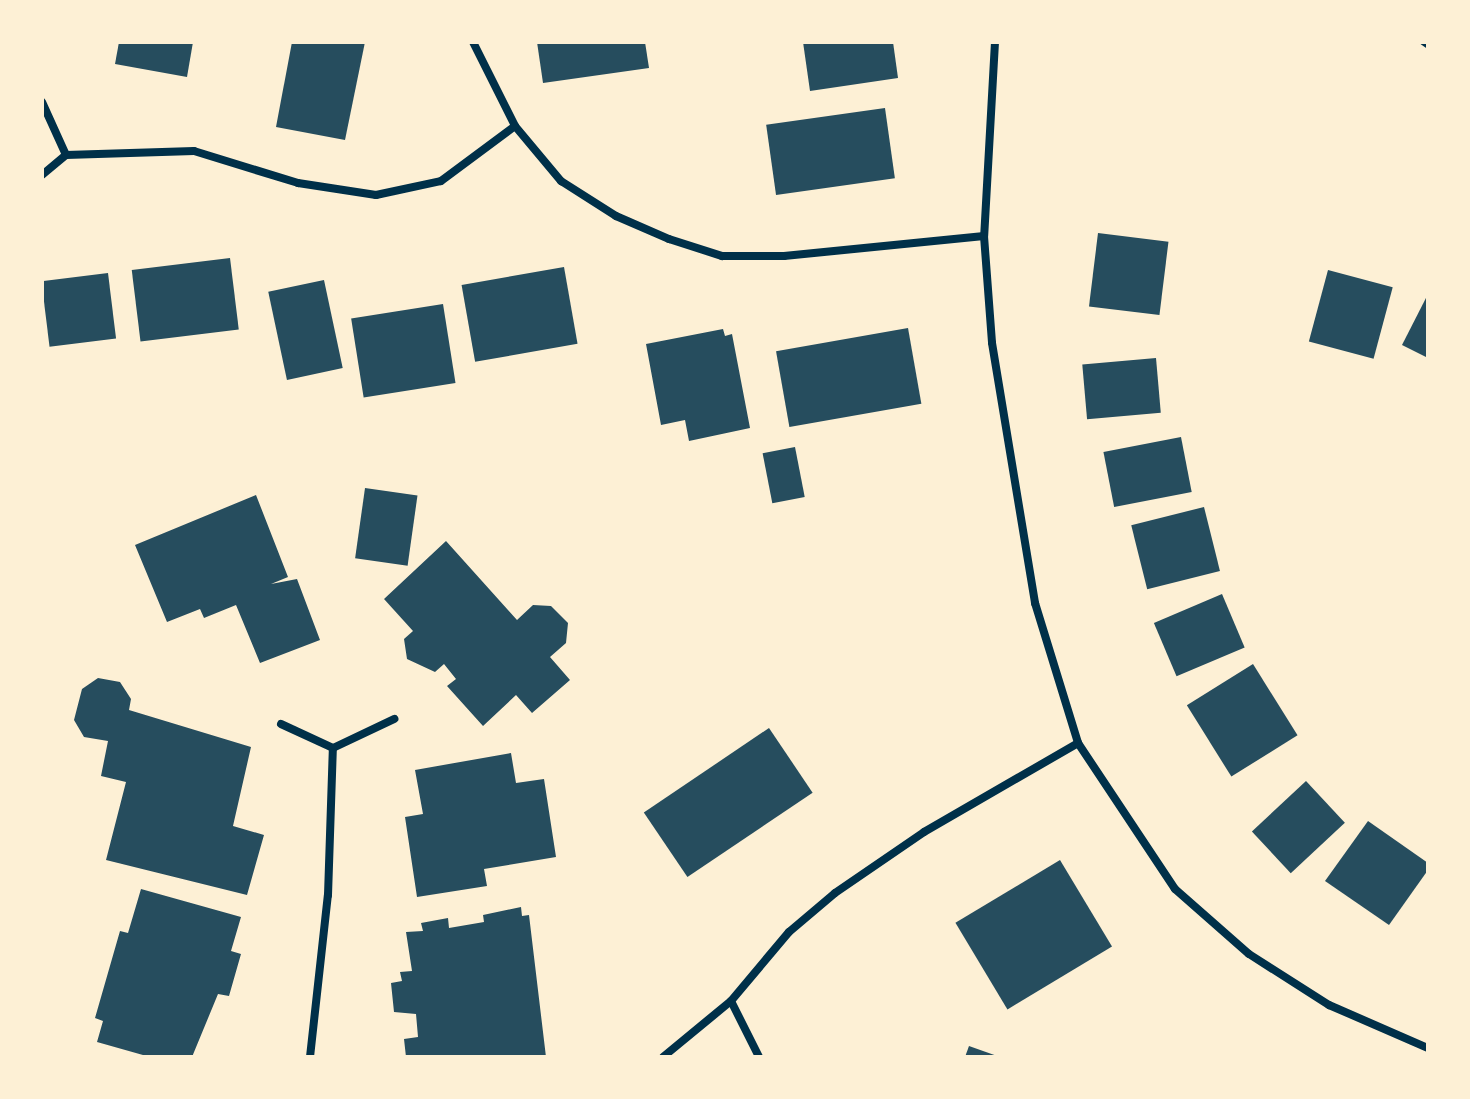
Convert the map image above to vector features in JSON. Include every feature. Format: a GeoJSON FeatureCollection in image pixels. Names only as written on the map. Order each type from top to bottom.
{"type":"FeatureCollection","features":[{"type":"Feature","properties":{"kind":"street"},"geometry":{"type":"LineString","coordinates":[[473,42],[515,126],[561,181],[616,216],[722,256],[784,256],[984,236]]}},
{"type":"Feature","properties":{"kind":"street"},"geometry":{"type":"LineString","coordinates":[[995,42],[984,236],[1013,487],[1035,603],[1078,743],[1175,889],[1249,954],[1329,1005],[1428,1048]]}},
{"type":"Feature","properties":{"kind":"street"},"geometry":{"type":"LineString","coordinates":[[42,102],[66,155]]}},
{"type":"Feature","properties":{"kind":"street"},"geometry":{"type":"LineString","coordinates":[[42,175],[66,155],[194,151],[298,183],[376,195],[441,181],[515,126]]}},
{"type":"Feature","properties":{"kind":"street"},"geometry":{"type":"LineString","coordinates":[[333,748],[394,719]]}},
{"type":"Feature","properties":{"kind":"street"},"geometry":{"type":"LineString","coordinates":[[281,724],[333,748]]}},
{"type":"Feature","properties":{"kind":"street"},"geometry":{"type":"LineString","coordinates":[[663,1057],[731,1001],[789,932],[835,893],[924,832],[1078,743]]}},
{"type":"Feature","properties":{"kind":"street"},"geometry":{"type":"LineString","coordinates":[[310,1057],[328,895],[333,748]]}},
{"type":"Feature","properties":{"kind":"street"},"geometry":{"type":"LineString","coordinates":[[731,1001],[759,1057]]}},
{"type":"Feature","properties":{"kind":"path"},"geometry":{"type":"LineString","coordinates":[[1422,42],[1428,46]]}},
{"type":"Feature","properties":{"kind":"building"},"geometry":{"type":"Polygon","coordinates":[[[119,42],[193,42],[187,77],[115,64],[119,42]]]}},
{"type":"Feature","properties":{"kind":"building"},"geometry":{"type":"Polygon","coordinates":[[[292,42],[365,42],[345,140],[276,127],[292,42]]]}},
{"type":"Feature","properties":{"kind":"building"},"geometry":{"type":"Polygon","coordinates":[[[537,42],[645,42],[649,68],[543,83],[537,42]]]}},
{"type":"Feature","properties":{"kind":"building"},"geometry":{"type":"Polygon","coordinates":[[[803,42],[893,42],[898,78],[810,91],[803,42]]]}},
{"type":"Feature","properties":{"kind":"building"},"geometry":{"type":"Polygon","coordinates":[[[885,108],[895,178],[776,195],[766,125],[885,108]]]}},
{"type":"Feature","properties":{"kind":"building"},"geometry":{"type":"Polygon","coordinates":[[[1098,233],[1168,242],[1159,315],[1089,306],[1098,233]]]}},
{"type":"Feature","properties":{"kind":"building"},"geometry":{"type":"Polygon","coordinates":[[[230,258],[239,329],[141,342],[132,270],[230,258]]]}},
{"type":"Feature","properties":{"kind":"building"},"geometry":{"type":"Polygon","coordinates":[[[564,267],[578,344],[475,362],[462,285],[564,267]]]}},
{"type":"Feature","properties":{"kind":"building"},"geometry":{"type":"Polygon","coordinates":[[[1328,270],[1393,287],[1374,359],[1309,341],[1328,270]]]}},
{"type":"Feature","properties":{"kind":"building"},"geometry":{"type":"Polygon","coordinates":[[[108,273],[116,339],[50,347],[42,281],[108,273]]]}},
{"type":"Feature","properties":{"kind":"building"},"geometry":{"type":"Polygon","coordinates":[[[324,280],[343,368],[287,380],[268,292],[324,280]]]}},
{"type":"Feature","properties":{"kind":"building"},"geometry":{"type":"Polygon","coordinates":[[[1428,294],[1428,358],[1402,345],[1428,294]]]}},
{"type":"Feature","properties":{"kind":"building"},"geometry":{"type":"Polygon","coordinates":[[[443,304],[456,383],[364,398],[351,319],[443,304]]]}},
{"type":"Feature","properties":{"kind":"building"},"geometry":{"type":"Polygon","coordinates":[[[908,328],[921,404],[789,427],[776,351],[908,328]]]}},
{"type":"Feature","properties":{"kind":"building"},"geometry":{"type":"Polygon","coordinates":[[[723,329],[725,336],[732,334],[750,428],[689,441],[685,420],[661,425],[646,344],[723,329]]]}},
{"type":"Feature","properties":{"kind":"building"},"geometry":{"type":"Polygon","coordinates":[[[1156,358],[1161,413],[1087,419],[1082,364],[1156,358]]]}},
{"type":"Feature","properties":{"kind":"building"},"geometry":{"type":"Polygon","coordinates":[[[1181,437],[1192,492],[1114,507],[1103,452],[1181,437]]]}},
{"type":"Feature","properties":{"kind":"building"},"geometry":{"type":"Polygon","coordinates":[[[795,447],[805,497],[772,503],[763,453],[795,447]]]}},
{"type":"Feature","properties":{"kind":"building"},"geometry":{"type":"Polygon","coordinates":[[[365,488],[417,495],[408,566],[355,558],[365,488]]]}},
{"type":"Feature","properties":{"kind":"building"},"geometry":{"type":"Polygon","coordinates":[[[256,495],[288,577],[271,584],[297,579],[320,640],[260,663],[236,605],[204,618],[200,609],[167,622],[135,545],[256,495]]]}},
{"type":"Feature","properties":{"kind":"building"},"geometry":{"type":"Polygon","coordinates":[[[1204,507],[1220,571],[1147,589],[1131,525],[1204,507]]]}},
{"type":"Feature","properties":{"kind":"building"},"geometry":{"type":"Polygon","coordinates":[[[446,541],[517,620],[533,605],[551,606],[568,623],[566,643],[550,657],[570,680],[532,713],[516,695],[483,726],[447,686],[456,679],[444,664],[435,672],[407,659],[404,639],[413,631],[384,599],[446,541]]]}},
{"type":"Feature","properties":{"kind":"building"},"geometry":{"type":"Polygon","coordinates":[[[1222,594],[1245,647],[1177,676],[1154,623],[1222,594]]]}},
{"type":"Feature","properties":{"kind":"building"},"geometry":{"type":"Polygon","coordinates":[[[1253,664],[1298,735],[1231,777],[1187,705],[1253,664]]]}},
{"type":"Feature","properties":{"kind":"building"},"geometry":{"type":"Polygon","coordinates":[[[98,678],[120,682],[131,699],[129,710],[251,747],[233,826],[264,835],[247,895],[106,860],[126,782],[101,776],[108,741],[84,737],[74,720],[82,689],[98,678]]]}},
{"type":"Feature","properties":{"kind":"building"},"geometry":{"type":"Polygon","coordinates":[[[769,728],[813,793],[687,877],[644,812],[769,728]]]}},
{"type":"Feature","properties":{"kind":"building"},"geometry":{"type":"Polygon","coordinates":[[[511,753],[516,783],[544,779],[556,857],[484,869],[487,886],[417,897],[405,817],[423,814],[415,770],[511,753]]]}},
{"type":"Feature","properties":{"kind":"building"},"geometry":{"type":"Polygon","coordinates":[[[1306,781],[1345,823],[1291,873],[1252,831],[1306,781]]]}},
{"type":"Feature","properties":{"kind":"building"},"geometry":{"type":"Polygon","coordinates":[[[1368,821],[1428,863],[1428,870],[1389,925],[1325,881],[1368,821]]]}},
{"type":"Feature","properties":{"kind":"building"},"geometry":{"type":"Polygon","coordinates":[[[1060,860],[1112,947],[1007,1009],[955,923],[1060,860]]]}},
{"type":"Feature","properties":{"kind":"building"},"geometry":{"type":"Polygon","coordinates":[[[141,889],[241,917],[231,951],[241,954],[229,996],[218,994],[192,1057],[150,1057],[97,1042],[103,1021],[95,1018],[120,931],[128,933],[141,889]]]}},
{"type":"Feature","properties":{"kind":"building"},"geometry":{"type":"Polygon","coordinates":[[[521,907],[522,916],[529,915],[546,1057],[406,1057],[404,1039],[418,1037],[416,1014],[394,1012],[391,983],[402,981],[400,972],[412,971],[406,932],[423,931],[421,923],[448,918],[449,928],[484,922],[483,915],[521,907]]]}},
{"type":"Feature","properties":{"kind":"building"},"geometry":{"type":"Polygon","coordinates":[[[969,1046],[1000,1057],[965,1057],[969,1046]]]}}]}
